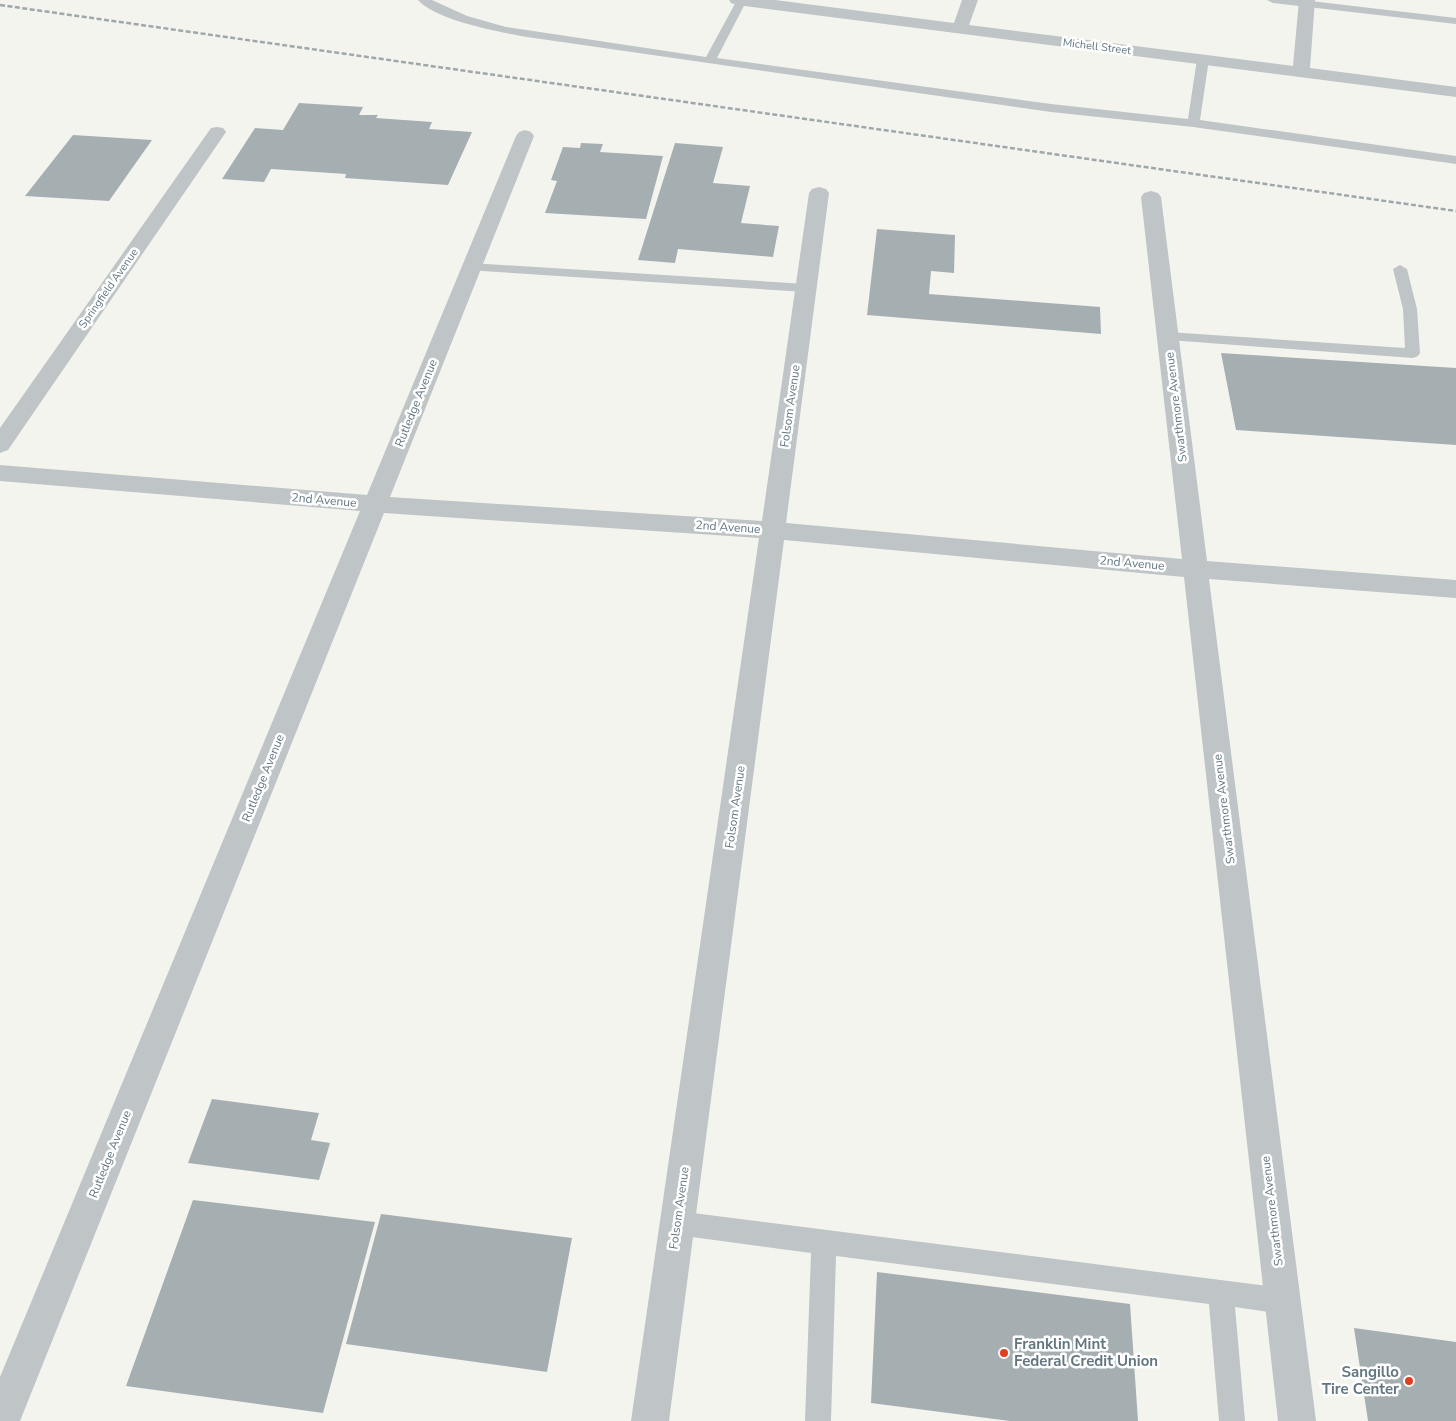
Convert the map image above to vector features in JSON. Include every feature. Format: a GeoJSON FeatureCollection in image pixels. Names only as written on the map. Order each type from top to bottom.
{"type":"FeatureCollection","features":[{"type":"Feature","properties":{"kind":"street","name":"Michell Street"},"geometry":{"type":"LineString","coordinates":[[738,0],[1456,92]]}},
{"type":"Feature","properties":{"kind":"street"},"geometry":{"type":"LineString","coordinates":[[960,28],[970,0]]}},
{"type":"Feature","properties":{"kind":"street"},"geometry":{"type":"LineString","coordinates":[[1301,72],[1307,2]]}},
{"type":"Feature","properties":{"kind":"street","name":"Springfield Avenue"},"geometry":{"type":"LineString","coordinates":[[0,445],[217,132]]}},
{"type":"Feature","properties":{"kind":"street","name":"Rutledge Avenue"},"geometry":{"type":"LineString","coordinates":[[2,1421],[525,136]]}},
{"type":"Feature","properties":{"kind":"street","name":"Folsom Avenue"},"geometry":{"type":"LineString","coordinates":[[650,1421],[819,193]]}},
{"type":"Feature","properties":{"kind":"street","name":"Swarthmore Avenue"},"geometry":{"type":"LineString","coordinates":[[1151,197],[1297,1421]]}},
{"type":"Feature","properties":{"kind":"street","name":"2nd Avenue"},"geometry":{"type":"LineString","coordinates":[[0,473],[375,504],[773,530],[1196,569],[1456,588]]}},
{"type":"Feature","properties":{"kind":"lane"},"geometry":{"type":"LineString","coordinates":[[424,0],[438,9],[478,24],[528,34],[1050,108],[1193,124],[1456,160]]}},
{"type":"Feature","properties":{"kind":"lane"},"geometry":{"type":"LineString","coordinates":[[1273,0],[1307,2],[1456,21]]}},
{"type":"Feature","properties":{"kind":"lane"},"geometry":{"type":"LineString","coordinates":[[710,61],[742,1]]}},
{"type":"Feature","properties":{"kind":"lane"},"geometry":{"type":"LineString","coordinates":[[1193,124],[1203,59]]}},
{"type":"Feature","properties":{"kind":"lane"},"geometry":{"type":"LineString","coordinates":[[471,268],[637,276],[806,288]]}},
{"type":"Feature","properties":{"kind":"lane"},"geometry":{"type":"LineString","coordinates":[[1168,336],[1413,353],[1410,309],[1400,269]]}},
{"type":"Feature","properties":{"kind":"lane"},"geometry":{"type":"LineString","coordinates":[[677,1223],[1283,1301]]}},
{"type":"Feature","properties":{"kind":"lane"},"geometry":{"type":"LineString","coordinates":[[818,1421],[824,1242]]}},
{"type":"Feature","properties":{"kind":"lane"},"geometry":{"type":"LineString","coordinates":[[1221,1294],[1232,1421]]}},
{"type":"Feature","properties":{"kind":"building"},"geometry":{"type":"Polygon","coordinates":[[[299,103],[363,107],[359,115],[378,115],[376,118],[432,122],[429,129],[472,132],[448,185],[345,178],[346,174],[271,169],[264,182],[222,179],[255,128],[283,130],[299,103]]]}},
{"type":"Feature","properties":{"kind":"building"},"geometry":{"type":"Polygon","coordinates":[[[73,135],[152,140],[109,201],[25,196],[73,135]]]}},
{"type":"Feature","properties":{"kind":"building"},"geometry":{"type":"Polygon","coordinates":[[[581,143],[603,144],[600,152],[663,156],[646,219],[545,213],[557,181],[551,180],[563,147],[580,148],[581,143]]]}},
{"type":"Feature","properties":{"kind":"building"},"geometry":{"type":"Polygon","coordinates":[[[675,143],[723,147],[713,183],[750,186],[741,223],[779,226],[773,257],[678,249],[675,263],[638,260],[675,143]]]}},
{"type":"Feature","properties":{"kind":"building"},"geometry":{"type":"Polygon","coordinates":[[[877,229],[955,235],[954,273],[931,271],[929,294],[1100,307],[1101,334],[867,315],[877,229]]]}},
{"type":"Feature","properties":{"kind":"building"},"geometry":{"type":"Polygon","coordinates":[[[1221,353],[1456,368],[1456,445],[1236,430],[1221,353]]]}},
{"type":"Feature","properties":{"kind":"building"},"geometry":{"type":"Polygon","coordinates":[[[212,1099],[319,1113],[311,1140],[330,1143],[319,1180],[188,1163],[212,1099]]]}},
{"type":"Feature","properties":{"kind":"building"},"geometry":{"type":"Polygon","coordinates":[[[193,1200],[375,1222],[323,1413],[126,1386],[193,1200]]]}},
{"type":"Feature","properties":{"kind":"building"},"geometry":{"type":"Polygon","coordinates":[[[381,1214],[572,1238],[547,1372],[346,1344],[381,1214]]]}},
{"type":"Feature","properties":{"kind":"building","name":"Franklin Mint Federal Credit Union"},"geometry":{"type":"Polygon","coordinates":[[[877,1272],[1130,1304],[1138,1421],[1010,1421],[871,1403],[877,1272]]]}},
{"type":"Feature","properties":{"kind":"building","name":"Sangillo Tire Center"},"geometry":{"type":"Polygon","coordinates":[[[1354,1328],[1456,1342],[1456,1421],[1368,1421],[1354,1328]]]}},
{"type":"Feature","properties":{"kind":"railway"},"geometry":{"type":"LineString","coordinates":[[0,5],[1456,211]]}},
{"type":"Feature","properties":{"kind":"place","name":"Franklin Mint Federal Credit Union"},"geometry":{"type":"Point","coordinates":[1004,1353]}},
{"type":"Feature","properties":{"kind":"place","name":"Sangillo Tire Center"},"geometry":{"type":"Point","coordinates":[1409,1381]}}]}
